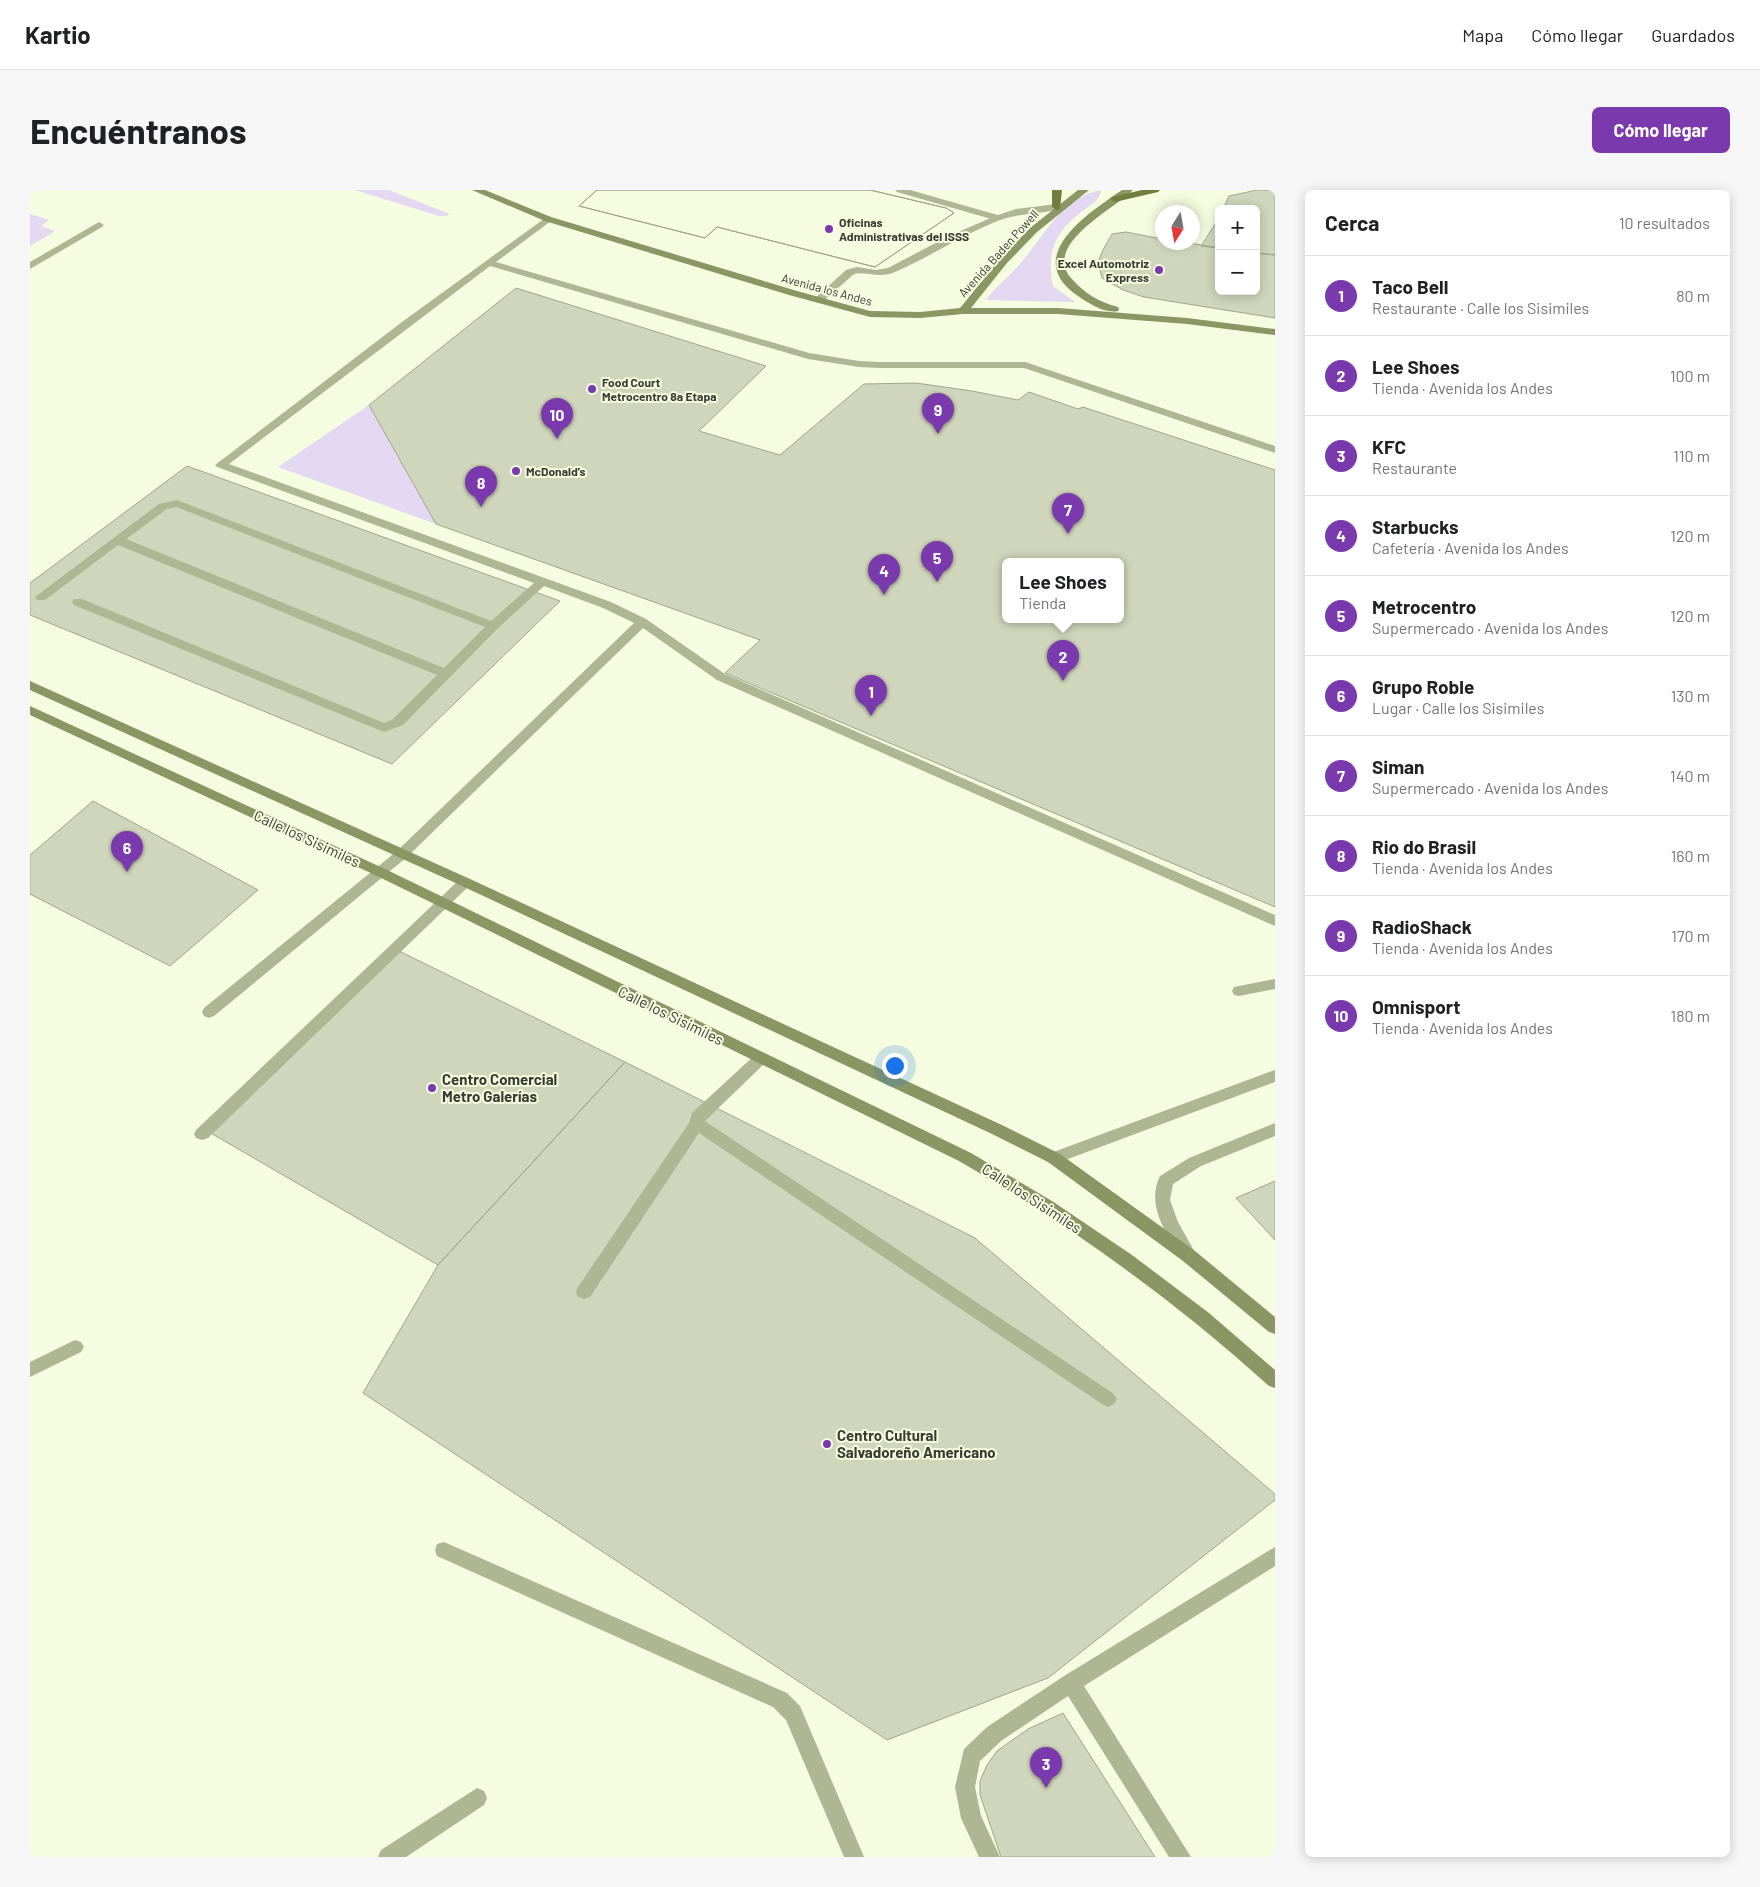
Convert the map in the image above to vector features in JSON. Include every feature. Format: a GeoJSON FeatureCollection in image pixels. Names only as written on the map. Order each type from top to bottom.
{"type":"FeatureCollection","features":[{"type":"Feature","properties":{"kind":"main road","name":"Avenida los Andes"},"geometry":{"type":"LineString","coordinates":[[477,190],[548,219],[870,314],[920,315],[963,311],[1058,312],[1186,320],[1275,332]]}},
{"type":"Feature","properties":{"kind":"main road"},"geometry":{"type":"LineString","coordinates":[[1056,190],[1057,207],[1084,190]]}},
{"type":"Feature","properties":{"kind":"main road"},"geometry":{"type":"LineString","coordinates":[[1128,190],[1086,222],[1065,243],[1059,266],[1065,282],[1096,305],[1186,320]]}},
{"type":"Feature","properties":{"kind":"main road"},"geometry":{"type":"LineString","coordinates":[[1115,199],[1155,190]]}},
{"type":"Feature","properties":{"kind":"main road","name":"Avenida Baden Powell"},"geometry":{"type":"LineString","coordinates":[[963,311],[1002,263],[1057,207]]}},
{"type":"Feature","properties":{"kind":"main road","name":"Calle los Sisimiles"},"geometry":{"type":"LineString","coordinates":[[30,685],[465,882],[998,1130],[1054,1158],[1189,1256],[1271,1319]]}},
{"type":"Feature","properties":{"kind":"main road","name":"Calle los Sisimiles"},"geometry":{"type":"LineString","coordinates":[[30,710],[380,872],[442,904],[965,1156],[1020,1188],[1158,1282],[1275,1381]]}},
{"type":"Feature","properties":{"kind":"street"},"geometry":{"type":"LineString","coordinates":[[900,190],[998,218]]}},
{"type":"Feature","properties":{"kind":"street","name":"Avenida Baden Powell"},"geometry":{"type":"LineString","coordinates":[[818,300],[850,272],[857,270],[876,273],[891,270],[950,239],[998,218],[1016,212],[1057,207]]}},
{"type":"Feature","properties":{"kind":"street"},"geometry":{"type":"LineString","coordinates":[[548,219],[221,465],[607,605],[642,622],[721,677],[1275,921]]}},
{"type":"Feature","properties":{"kind":"street"},"geometry":{"type":"LineString","coordinates":[[30,266],[99,225]]}},
{"type":"Feature","properties":{"kind":"street"},"geometry":{"type":"LineString","coordinates":[[489,263],[808,356],[859,364],[880,365],[1024,365],[1275,450]]}},
{"type":"Feature","properties":{"kind":"street"},"geometry":{"type":"LineString","coordinates":[[41,596],[163,506],[177,503],[493,626]]}},
{"type":"Feature","properties":{"kind":"street"},"geometry":{"type":"LineString","coordinates":[[117,540],[446,674]]}},
{"type":"Feature","properties":{"kind":"street"},"geometry":{"type":"LineString","coordinates":[[78,602],[384,728],[398,722],[493,626],[543,581]]}},
{"type":"Feature","properties":{"kind":"street"},"geometry":{"type":"LineString","coordinates":[[209,1012],[402,854],[642,622]]}},
{"type":"Feature","properties":{"kind":"street"},"geometry":{"type":"LineString","coordinates":[[202,1134],[465,882]]}},
{"type":"Feature","properties":{"kind":"street"},"geometry":{"type":"LineString","coordinates":[[1239,991],[1275,984]]}},
{"type":"Feature","properties":{"kind":"street"},"geometry":{"type":"LineString","coordinates":[[584,1292],[697,1124],[698,1116],[761,1058]]}},
{"type":"Feature","properties":{"kind":"street"},"geometry":{"type":"LineString","coordinates":[[1054,1158],[1275,1076]]}},
{"type":"Feature","properties":{"kind":"street"},"geometry":{"type":"LineString","coordinates":[[697,1124],[1108,1399]]}},
{"type":"Feature","properties":{"kind":"street"},"geometry":{"type":"LineString","coordinates":[[1189,1256],[1170,1224],[1162,1200],[1166,1181],[1195,1162],[1275,1129]]}},
{"type":"Feature","properties":{"kind":"street"},"geometry":{"type":"LineString","coordinates":[[30,1370],[75,1348]]}},
{"type":"Feature","properties":{"kind":"street"},"geometry":{"type":"LineString","coordinates":[[444,1550],[780,1700],[793,1714],[854,1857]]}},
{"type":"Feature","properties":{"kind":"street"},"geometry":{"type":"LineString","coordinates":[[990,1857],[971,1818],[965,1787],[971,1756],[994,1734],[1071,1683],[1275,1556]]}},
{"type":"Feature","properties":{"kind":"street"},"geometry":{"type":"LineString","coordinates":[[1071,1683],[1181,1857]]}},
{"type":"Feature","properties":{"kind":"street"},"geometry":{"type":"LineString","coordinates":[[388,1857],[477,1798]]}},
{"type":"Feature","properties":{"kind":"shaded area"},"geometry":{"type":"Polygon","coordinates":[[[355,190],[389,190],[450,214],[439,216],[355,190]]]}},
{"type":"Feature","properties":{"kind":"shaded area"},"geometry":{"type":"Polygon","coordinates":[[[1101,190],[1096,200],[1064,228],[1054,245],[1051,264],[1053,286],[1075,302],[986,300],[1018,266],[1063,210],[1087,194],[1101,190]]]}},
{"type":"Feature","properties":{"kind":"shaded area"},"geometry":{"type":"Polygon","coordinates":[[[30,214],[49,220],[41,226],[55,231],[30,246],[30,214]]]}},
{"type":"Feature","properties":{"kind":"shaded area"},"geometry":{"type":"Polygon","coordinates":[[[369,405],[436,524],[278,467],[369,405]]]}},
{"type":"Feature","properties":{"kind":"building","name":"Oficinas Administrativas del ISSS"},"geometry":{"type":"Polygon","coordinates":[[[597,190],[870,190],[946,208],[954,213],[875,267],[717,227],[705,238],[579,206],[597,190]]]}},
{"type":"Feature","properties":{"kind":"building","name":"Oficinas Administrativas del ISSS"},"geometry":{"type":"Polygon","coordinates":[[[597,190],[870,190],[946,208],[954,213],[875,267],[717,227],[705,238],[579,206],[597,190]]]}},
{"type":"Feature","properties":{"kind":"building"},"geometry":{"type":"Polygon","coordinates":[[[1257,190],[1275,190],[1275,255],[1260,253],[1260,205],[1225,205],[1229,196],[1257,190]]]}},
{"type":"Feature","properties":{"kind":"building"},"geometry":{"type":"Polygon","coordinates":[[[1215,224],[1215,248],[1201,246],[1215,224]]]}},
{"type":"Feature","properties":{"kind":"building","name":"Excel Automotriz Express"},"geometry":{"type":"Polygon","coordinates":[[[1126,232],[1155,238],[1155,250],[1200,250],[1200,245],[1215,247],[1215,295],[1260,295],[1260,253],[1275,255],[1275,318],[1144,297],[1123,290],[1102,278],[1098,262],[1112,234],[1126,232]]]}},
{"type":"Feature","properties":{"kind":"building"},"geometry":{"type":"Polygon","coordinates":[[[516,288],[766,366],[699,431],[780,455],[864,384],[916,383],[1018,400],[1029,392],[1078,409],[1083,407],[1275,470],[1275,907],[725,673],[760,640],[436,524],[369,405],[516,288]]]}},
{"type":"Feature","properties":{"kind":"building"},"geometry":{"type":"Polygon","coordinates":[[[187,466],[560,601],[392,764],[30,615],[30,583],[187,466]]]}},
{"type":"Feature","properties":{"kind":"building"},"geometry":{"type":"Polygon","coordinates":[[[93,801],[258,890],[170,966],[30,894],[30,855],[93,801]]]}},
{"type":"Feature","properties":{"kind":"building"},"geometry":{"type":"Polygon","coordinates":[[[399,951],[625,1062],[438,1265],[209,1132],[399,951]]]}},
{"type":"Feature","properties":{"kind":"building","name":"Centro Cultural Salvadoreño Americano"},"geometry":{"type":"Polygon","coordinates":[[[625,1062],[975,1238],[1275,1494],[1275,1500],[1048,1678],[887,1740],[363,1393],[438,1265],[625,1062]]]}},
{"type":"Feature","properties":{"kind":"building"},"geometry":{"type":"Polygon","coordinates":[[[1275,1181],[1275,1240],[1236,1198],[1275,1181]]]}},
{"type":"Feature","properties":{"kind":"building"},"geometry":{"type":"Polygon","coordinates":[[[1063,1713],[1155,1857],[1001,1857],[980,1795],[980,1781],[987,1765],[997,1751],[1028,1729],[1063,1713]]]}},
{"type":"Feature","properties":{"kind":"place","name":"Oficinas Administrativas del ISSS"},"geometry":{"type":"Point","coordinates":[829,229]}},
{"type":"Feature","properties":{"kind":"place","name":"Excel Automotriz Express"},"geometry":{"type":"Point","coordinates":[1159,270]}},
{"type":"Feature","properties":{"kind":"place","name":"Food Court Metrocentro 8a Etapa"},"geometry":{"type":"Point","coordinates":[592,389]}},
{"type":"Feature","properties":{"kind":"place","name":"RadioShack"},"geometry":{"type":"Point","coordinates":[938,434]}},
{"type":"Feature","properties":{"kind":"place","name":"Omnisport"},"geometry":{"type":"Point","coordinates":[557,439]}},
{"type":"Feature","properties":{"kind":"place","name":"McDonald's"},"geometry":{"type":"Point","coordinates":[516,471]}},
{"type":"Feature","properties":{"kind":"place","name":"Rio do Brasil"},"geometry":{"type":"Point","coordinates":[481,507]}},
{"type":"Feature","properties":{"kind":"place","name":"Siman"},"geometry":{"type":"Point","coordinates":[1068,534]}},
{"type":"Feature","properties":{"kind":"place","name":"Metrocentro"},"geometry":{"type":"Point","coordinates":[937,582]}},
{"type":"Feature","properties":{"kind":"place","name":"Starbucks"},"geometry":{"type":"Point","coordinates":[884,595]}},
{"type":"Feature","properties":{"kind":"place","name":"Lee Shoes"},"geometry":{"type":"Point","coordinates":[1063,681]}},
{"type":"Feature","properties":{"kind":"place","name":"Taco Bell"},"geometry":{"type":"Point","coordinates":[871,716]}},
{"type":"Feature","properties":{"kind":"place","name":"Grupo Roble"},"geometry":{"type":"Point","coordinates":[127,872]}},
{"type":"Feature","properties":{"kind":"place","name":"Centro Comercial Metro Galerías"},"geometry":{"type":"Point","coordinates":[432,1088]}},
{"type":"Feature","properties":{"kind":"place","name":"Centro Cultural Salvadoreño Americano"},"geometry":{"type":"Point","coordinates":[827,1444]}},
{"type":"Feature","properties":{"kind":"place","name":"KFC"},"geometry":{"type":"Point","coordinates":[1046,1788]}}]}
